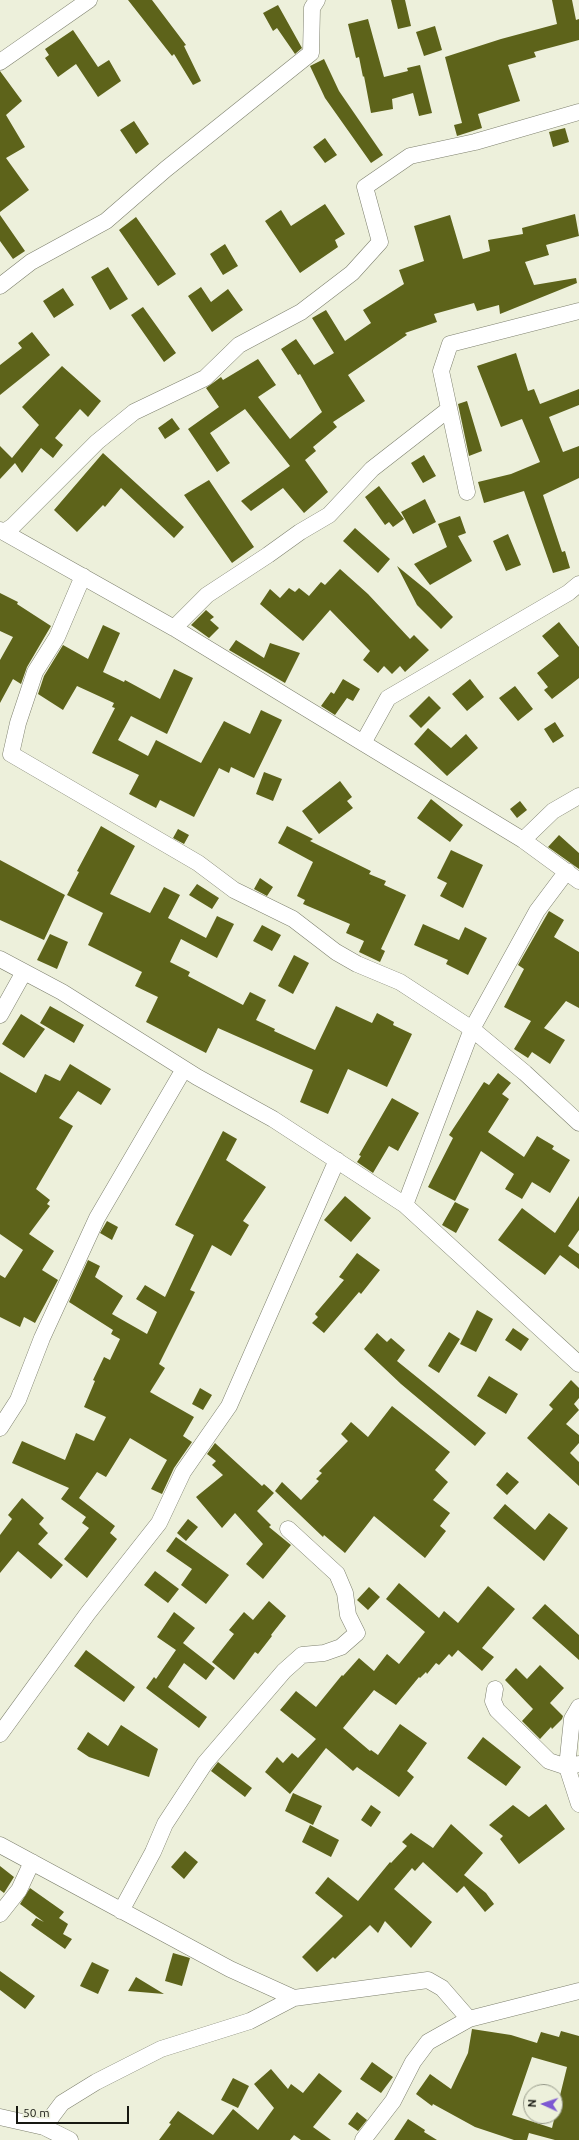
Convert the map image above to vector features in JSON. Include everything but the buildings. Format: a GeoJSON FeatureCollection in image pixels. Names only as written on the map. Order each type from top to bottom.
{"type":"FeatureCollection","features":[{"type":"Feature","properties":{"kind":"street"},"geometry":{"type":"LineString","coordinates":[[0,62],[89,0]]}},
{"type":"Feature","properties":{"kind":"street"},"geometry":{"type":"LineString","coordinates":[[0,286],[31,262],[106,221],[166,169],[311,52],[312,8],[317,0]]}},
{"type":"Feature","properties":{"kind":"street"},"geometry":{"type":"LineString","coordinates":[[2,531],[13,526],[97,442],[134,412],[205,378],[239,344],[301,312],[352,273],[380,242],[365,187],[410,156],[475,142],[579,112]]}},
{"type":"Feature","properties":{"kind":"street"},"geometry":{"type":"LineString","coordinates":[[467,492],[441,371],[450,344],[579,311]]}},
{"type":"Feature","properties":{"kind":"street"},"geometry":{"type":"LineString","coordinates":[[174,628],[207,595],[268,556],[300,532],[329,515],[372,470],[449,409]]}},
{"type":"Feature","properties":{"kind":"street"},"geometry":{"type":"LineString","coordinates":[[2,531],[174,628],[363,742],[523,840],[579,881]]}},
{"type":"Feature","properties":{"kind":"street"},"geometry":{"type":"LineString","coordinates":[[83,576],[57,637],[34,672],[18,723],[6,750],[198,863],[234,890],[293,919],[336,952],[357,964],[400,982],[472,1029],[525,1073],[579,1123]]}},
{"type":"Feature","properties":{"kind":"street"},"geometry":{"type":"LineString","coordinates":[[363,742],[388,698],[568,593],[579,584]]}},
{"type":"Feature","properties":{"kind":"street"},"geometry":{"type":"LineString","coordinates":[[523,840],[553,811],[579,796]]}},
{"type":"Feature","properties":{"kind":"street"},"geometry":{"type":"LineString","coordinates":[[405,1205],[472,1029],[537,911],[567,871]]}},
{"type":"Feature","properties":{"kind":"street"},"geometry":{"type":"LineString","coordinates":[[0,959],[62,992],[184,1069],[273,1119],[405,1205],[579,1364]]}},
{"type":"Feature","properties":{"kind":"street"},"geometry":{"type":"LineString","coordinates":[[0,1015],[24,972]]}},
{"type":"Feature","properties":{"kind":"street"},"geometry":{"type":"LineString","coordinates":[[0,1428],[18,1400],[42,1338],[97,1218],[184,1069]]}},
{"type":"Feature","properties":{"kind":"street"},"geometry":{"type":"LineString","coordinates":[[0,1734],[88,1613],[158,1523],[184,1472],[228,1406],[337,1160]]}},
{"type":"Feature","properties":{"kind":"street"},"geometry":{"type":"LineString","coordinates":[[121,1912],[153,1852],[165,1824],[205,1763],[284,1670],[302,1655],[324,1653],[336,1649],[357,1633],[348,1615],[346,1593],[337,1574],[288,1529]]}},
{"type":"Feature","properties":{"kind":"street"},"geometry":{"type":"LineString","coordinates":[[495,1689],[493,1701],[497,1710],[549,1761],[573,1765]]}},
{"type":"Feature","properties":{"kind":"street"},"geometry":{"type":"LineString","coordinates":[[579,1707],[572,1719],[573,1765],[579,1804]]}},
{"type":"Feature","properties":{"kind":"street"},"geometry":{"type":"LineString","coordinates":[[0,1845],[121,1912],[230,1969],[294,1998]]}},
{"type":"Feature","properties":{"kind":"street"},"geometry":{"type":"LineString","coordinates":[[0,1914],[19,1890],[32,1862]]}},
{"type":"Feature","properties":{"kind":"street"},"geometry":{"type":"LineString","coordinates":[[44,2127],[62,2103],[96,2082],[161,2049],[250,2021],[294,1998],[428,1980],[442,1988],[470,2019]]}},
{"type":"Feature","properties":{"kind":"street"},"geometry":{"type":"LineString","coordinates":[[363,2140],[393,2101],[413,2062],[428,2042],[470,2019],[579,1991]]}},
{"type":"Feature","properties":{"kind":"street"},"geometry":{"type":"LineString","coordinates":[[0,2117],[44,2127],[70,2140]]}}]}
